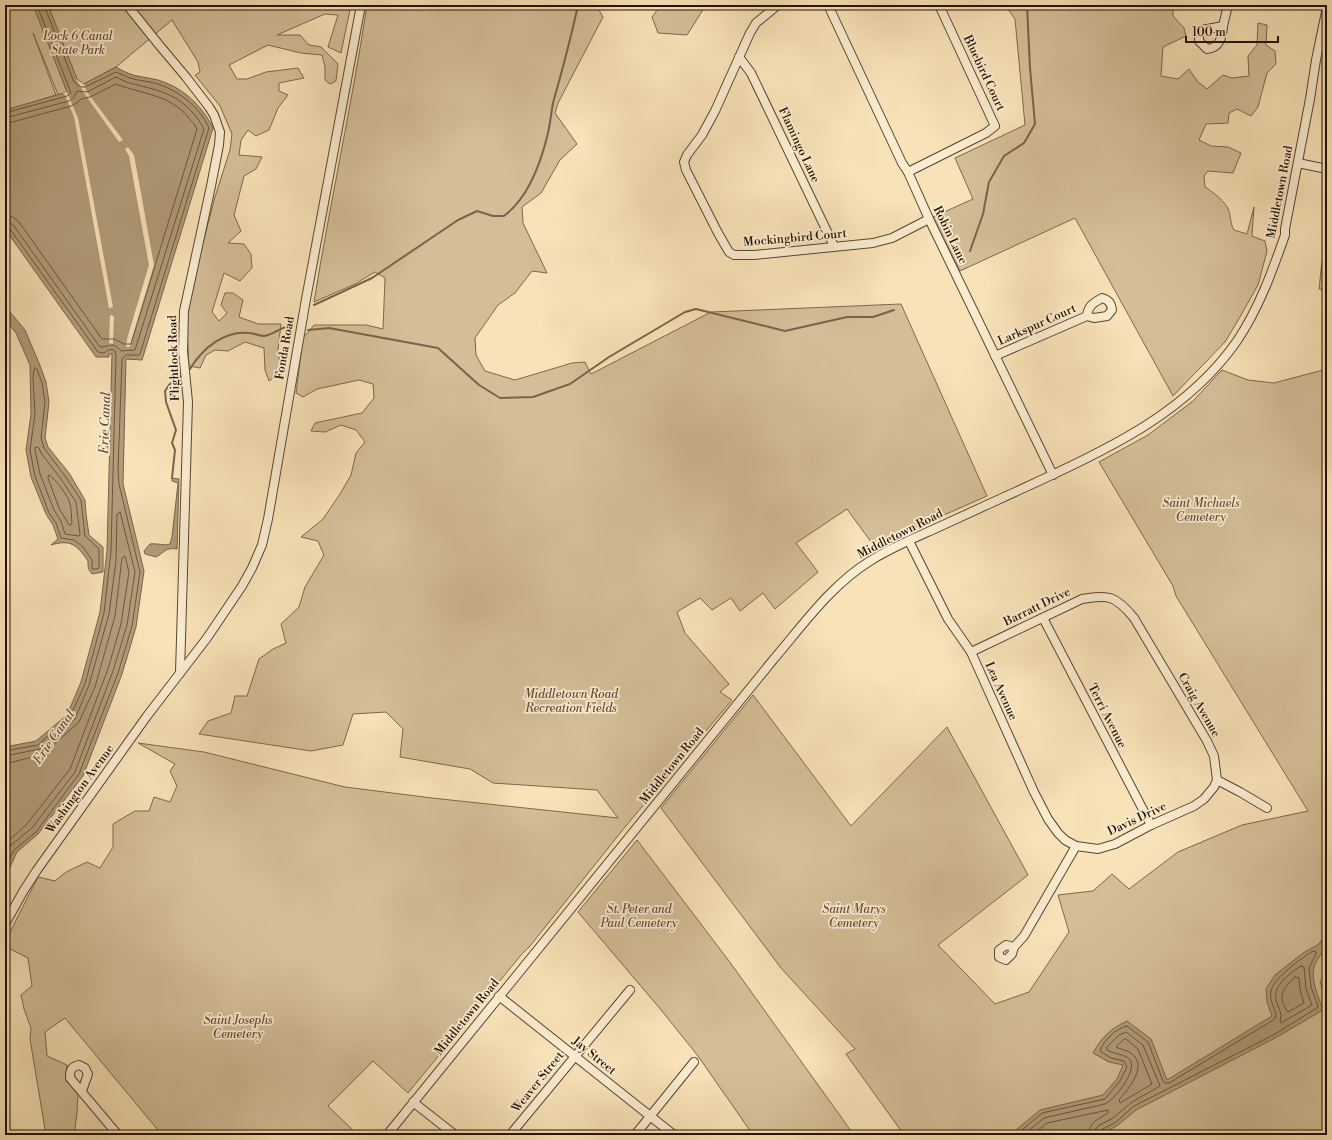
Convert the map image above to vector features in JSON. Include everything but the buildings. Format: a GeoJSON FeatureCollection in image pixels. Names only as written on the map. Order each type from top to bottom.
{"type":"FeatureCollection","features":[{"type":"Feature","properties":{"kind":"street","name":"Flightlock Road"},"geometry":{"type":"LineString","coordinates":[[127,5],[209,107],[214,115],[220,132],[220,145],[213,180],[184,310],[183,351],[188,402],[180,673]]}},
{"type":"Feature","properties":{"kind":"street","name":"Fonda Road"},"geometry":{"type":"LineString","coordinates":[[180,673],[207,638],[242,586],[262,545],[268,519],[306,299],[361,5]]}},
{"type":"Feature","properties":{"kind":"street","name":"Mockingbird Court"},"geometry":{"type":"LineString","coordinates":[[778,5],[756,23],[750,33],[715,111],[702,135],[684,162],[686,170],[729,252],[734,255],[754,255],[873,243],[892,238],[929,219]]}},
{"type":"Feature","properties":{"kind":"street","name":"Robin Lane"},"geometry":{"type":"LineString","coordinates":[[828,5],[902,163],[908,172],[929,219],[1053,475]]}},
{"type":"Feature","properties":{"kind":"street","name":"Bluebird Court"},"geometry":{"type":"LineString","coordinates":[[908,172],[986,133],[995,126],[939,5]]}},
{"type":"Feature","properties":{"kind":"street"},"geometry":{"type":"LineString","coordinates":[[1223,26],[1228,5]]}},
{"type":"Feature","properties":{"kind":"street","name":"Middletown Road"},"geometry":{"type":"LineString","coordinates":[[386,1135],[749,688],[812,613],[838,587],[870,561],[909,541],[1086,459],[1148,426],[1206,379],[1237,341],[1256,310],[1266,288],[1285,234],[1327,7]]}},
{"type":"Feature","properties":{"kind":"street","name":"Flamingo Lane"},"geometry":{"type":"LineString","coordinates":[[739,57],[751,73],[834,246]]}},
{"type":"Feature","properties":{"kind":"street"},"geometry":{"type":"LineString","coordinates":[[1298,163],[1327,169]]}},
{"type":"Feature","properties":{"kind":"street","name":"Larkspur Court"},"geometry":{"type":"LineString","coordinates":[[995,356],[1088,316]]}},
{"type":"Feature","properties":{"kind":"street","name":"Lea Avenue"},"geometry":{"type":"LineString","coordinates":[[909,541],[948,619],[970,652],[1034,792],[1058,833],[1065,840],[1076,846]]}},
{"type":"Feature","properties":{"kind":"street","name":"Barratt Drive"},"geometry":{"type":"LineString","coordinates":[[970,652],[1082,599],[1106,596],[1116,600]]}},
{"type":"Feature","properties":{"kind":"street","name":"Craig Avenue"},"geometry":{"type":"LineString","coordinates":[[1116,600],[1128,610],[1134,618],[1207,740],[1214,756],[1216,780]]}},
{"type":"Feature","properties":{"kind":"street","name":"Terri Avenue"},"geometry":{"type":"LineString","coordinates":[[1043,618],[1152,825]]}},
{"type":"Feature","properties":{"kind":"street","name":"Washington Avenue"},"geometry":{"type":"LineString","coordinates":[[5,924],[37,870],[180,673]]}},
{"type":"Feature","properties":{"kind":"street"},"geometry":{"type":"LineString","coordinates":[[1216,780],[1267,808]]}},
{"type":"Feature","properties":{"kind":"street","name":"Davis Drive"},"geometry":{"type":"LineString","coordinates":[[1076,846],[1098,849],[1116,844],[1204,800],[1214,788],[1216,780]]}},
{"type":"Feature","properties":{"kind":"street"},"geometry":{"type":"LineString","coordinates":[[1014,947],[1024,936],[1076,846]]}},
{"type":"Feature","properties":{"kind":"street","name":"Weaver Street"},"geometry":{"type":"LineString","coordinates":[[510,1135],[630,990]]}},
{"type":"Feature","properties":{"kind":"street","name":"Jay Street"},"geometry":{"type":"LineString","coordinates":[[499,996],[674,1135]]}},
{"type":"Feature","properties":{"kind":"street"},"geometry":{"type":"LineString","coordinates":[[635,1135],[694,1062]]}},
{"type":"Feature","properties":{"kind":"street"},"geometry":{"type":"LineString","coordinates":[[82,1091],[118,1135]]}},
{"type":"Feature","properties":{"kind":"street"},"geometry":{"type":"LineString","coordinates":[[413,1102],[455,1135]]}},
{"type":"Feature","properties":{"kind":"green space","name":"Lock 6 Canal State Park"},"geometry":{"type":"Polygon","coordinates":[[[5,5],[351,5],[341,53],[328,47],[338,15],[325,14],[277,35],[300,35],[309,45],[321,47],[338,64],[336,81],[330,84],[325,80],[325,67],[322,55],[301,53],[268,45],[229,65],[237,79],[247,79],[266,72],[298,68],[304,78],[279,83],[279,91],[288,95],[278,108],[269,130],[256,136],[248,130],[241,140],[239,155],[262,157],[256,169],[244,176],[234,215],[241,231],[228,243],[244,244],[251,254],[252,268],[240,281],[224,273],[212,312],[219,321],[227,313],[221,305],[225,293],[233,293],[243,300],[239,317],[258,324],[281,324],[278,350],[281,372],[269,381],[265,370],[264,348],[245,342],[228,351],[215,350],[206,355],[200,368],[189,366],[187,329],[190,293],[215,197],[230,150],[232,134],[220,106],[195,75],[200,72],[198,62],[172,20],[116,67],[59,97],[33,33],[56,95],[5,111],[5,5]]]}},
{"type":"Feature","properties":{"kind":"green space"},"geometry":{"type":"Polygon","coordinates":[[[367,5],[596,5],[603,17],[558,103],[555,113],[577,144],[560,160],[541,193],[522,207],[523,223],[547,273],[532,271],[515,293],[498,305],[475,338],[476,355],[485,371],[515,380],[572,363],[585,362],[591,374],[711,312],[901,304],[987,496],[874,546],[847,509],[796,543],[818,572],[775,609],[763,593],[740,611],[731,598],[712,610],[700,598],[677,612],[685,633],[729,684],[720,692],[732,700],[625,827],[530,946],[408,1093],[373,1061],[328,1106],[358,1135],[162,1135],[65,1018],[45,1032],[47,1056],[67,1065],[66,1081],[78,1093],[75,1129],[77,1135],[46,1135],[30,1039],[31,1028],[21,995],[32,986],[28,958],[10,949],[5,942],[38,877],[55,881],[66,872],[87,862],[100,868],[113,847],[113,824],[135,811],[149,811],[154,797],[170,802],[177,786],[170,771],[175,764],[138,743],[204,752],[345,787],[618,818],[597,790],[493,783],[470,769],[400,757],[403,729],[386,712],[353,714],[343,745],[311,751],[199,734],[208,721],[231,713],[235,696],[247,696],[259,659],[273,649],[286,643],[281,624],[299,607],[305,587],[324,555],[318,541],[301,537],[323,519],[340,494],[351,475],[356,453],[365,442],[356,430],[341,425],[325,432],[311,431],[315,423],[362,413],[374,398],[373,384],[359,380],[317,389],[303,397],[296,393],[303,338],[314,325],[366,325],[383,329],[385,278],[375,272],[355,284],[314,302],[367,5]]]}},
{"type":"Feature","properties":{"kind":"green space"},"geometry":{"type":"Polygon","coordinates":[[[661,5],[706,5],[687,35],[658,33],[652,17],[661,5]]]}},
{"type":"Feature","properties":{"kind":"green space"},"geometry":{"type":"Polygon","coordinates":[[[1005,5],[1173,5],[1173,16],[1184,28],[1186,36],[1163,47],[1161,76],[1178,79],[1189,69],[1198,82],[1207,89],[1223,75],[1232,78],[1249,76],[1248,56],[1257,45],[1258,23],[1267,25],[1266,45],[1275,51],[1276,64],[1267,73],[1258,107],[1251,116],[1237,109],[1229,113],[1228,123],[1206,124],[1199,140],[1211,146],[1228,147],[1241,153],[1233,173],[1208,171],[1204,176],[1205,187],[1215,194],[1228,208],[1234,230],[1247,234],[1254,207],[1252,236],[1265,241],[1267,251],[1258,285],[1225,342],[1173,396],[1075,218],[960,271],[933,217],[973,199],[955,158],[1025,125],[1015,19],[1005,5]]]}},
{"type":"Feature","properties":{"kind":"green space"},"geometry":{"type":"Polygon","coordinates":[[[1322,261],[1327,261],[1327,290],[1319,289],[1322,261]]]}},
{"type":"Feature","properties":{"kind":"green space"},"geometry":{"type":"Polygon","coordinates":[[[1327,369],[1327,976],[1320,981],[1324,996],[1327,998],[1327,1135],[904,1135],[846,1054],[855,1049],[781,968],[661,808],[753,695],[851,826],[947,727],[1028,875],[938,945],[995,1004],[1029,992],[1069,932],[1058,895],[1093,891],[1112,874],[1129,889],[1178,852],[1242,825],[1308,811],[1176,596],[1173,586],[1099,462],[1148,435],[1193,401],[1222,370],[1248,380],[1274,383],[1327,369]]]}},
{"type":"Feature","properties":{"kind":"green space","name":"St. Peter and Paul Cemetery"},"geometry":{"type":"Polygon","coordinates":[[[637,840],[729,961],[854,1135],[753,1135],[698,1056],[578,912],[637,840]]]}},
{"type":"Feature","properties":{"kind":"water","name":"Erie Canal"},"geometry":{"type":"Polygon","coordinates":[[[33,5],[48,5],[77,79],[84,84],[116,67],[133,75],[167,83],[183,92],[190,98],[203,112],[213,128],[142,360],[126,359],[123,484],[144,571],[136,627],[122,674],[83,776],[38,834],[17,852],[5,878],[5,747],[36,741],[67,715],[81,682],[100,612],[107,551],[112,354],[109,354],[109,357],[96,357],[5,229],[5,110],[67,92],[33,5]]]}},
{"type":"Feature","properties":{"kind":"water"},"geometry":{"type":"Polygon","coordinates":[[[5,306],[25,330],[46,382],[49,402],[45,438],[48,447],[69,473],[85,500],[89,535],[103,547],[103,572],[92,574],[88,568],[88,561],[77,547],[69,543],[58,543],[51,545],[58,539],[31,477],[26,450],[31,414],[30,365],[16,333],[5,320],[5,306]]]}},
{"type":"Feature","properties":{"kind":"water"},"geometry":{"type":"Polygon","coordinates":[[[172,478],[179,479],[177,549],[168,549],[156,557],[145,554],[144,551],[150,544],[170,544],[178,483],[172,481],[172,478]]]}},
{"type":"Feature","properties":{"kind":"water"},"geometry":{"type":"Polygon","coordinates":[[[1327,933],[1327,949],[1316,963],[1313,978],[1323,1010],[1277,1037],[1136,1110],[1118,1125],[1101,1135],[1010,1135],[1040,1110],[1103,1095],[1117,1079],[1123,1065],[1109,1062],[1093,1053],[1107,1034],[1127,1021],[1151,1039],[1167,1080],[1272,1016],[1267,1002],[1266,989],[1275,975],[1303,953],[1319,944],[1327,933]]]}},
{"type":"Feature","properties":{"kind":"pier"},"geometry":{"type":"Polygon","coordinates":[[[76,79],[84,84],[87,92],[123,140],[119,142],[84,93],[76,79]]]}},
{"type":"Feature","properties":{"kind":"pier"},"geometry":{"type":"Polygon","coordinates":[[[67,92],[78,118],[113,307],[109,308],[74,117],[63,93],[67,92]]]}},
{"type":"Feature","properties":{"kind":"pier"},"geometry":{"type":"Polygon","coordinates":[[[128,147],[134,155],[154,265],[130,347],[126,347],[149,265],[129,156],[125,149],[128,147]]]}},
{"type":"Feature","properties":{"kind":"pier"},"geometry":{"type":"Polygon","coordinates":[[[110,315],[114,316],[113,344],[109,343],[110,315]]]}},
{"type":"Feature","properties":{"kind":"waterway"},"geometry":{"type":"LineString","coordinates":[[314,305],[372,278],[458,220],[477,211],[493,216],[504,216],[520,200],[532,180],[541,159],[548,133],[553,103],[578,5]]}},
{"type":"Feature","properties":{"kind":"waterway"},"geometry":{"type":"LineString","coordinates":[[970,251],[983,214],[989,182],[1004,156],[1024,143],[1035,124],[1030,68],[1027,5]]}},
{"type":"Feature","properties":{"kind":"waterway"},"geometry":{"type":"LineString","coordinates":[[308,330],[329,328],[438,348],[479,385],[500,398],[533,397],[570,384],[609,357],[685,312],[696,309],[785,331],[847,317],[873,317],[894,310]]}},
{"type":"Feature","properties":{"kind":"waterway"},"geometry":{"type":"LineString","coordinates":[[190,369],[207,348],[223,338],[240,333],[251,333],[264,336],[272,334],[282,328],[289,326],[293,327]]}},
{"type":"Feature","properties":{"kind":"waterway"},"geometry":{"type":"LineString","coordinates":[[172,478],[175,450],[172,443],[176,430],[166,402],[165,391],[169,385],[181,376]]}},
{"type":"Feature","properties":{"kind":"park label","name":"Saint Michaels Cemetery"},"geometry":{"type":"Point","coordinates":[1201,510]}},
{"type":"Feature","properties":{"kind":"park label","name":"Middletown Road Recreation Fields"},"geometry":{"type":"Point","coordinates":[571,701]}},
{"type":"Feature","properties":{"kind":"park label","name":"Saint Marys Cemetery"},"geometry":{"type":"Point","coordinates":[854,916]}},
{"type":"Feature","properties":{"kind":"park label","name":"Saint Josephs Cemetery"},"geometry":{"type":"Point","coordinates":[238,1027]}}]}
